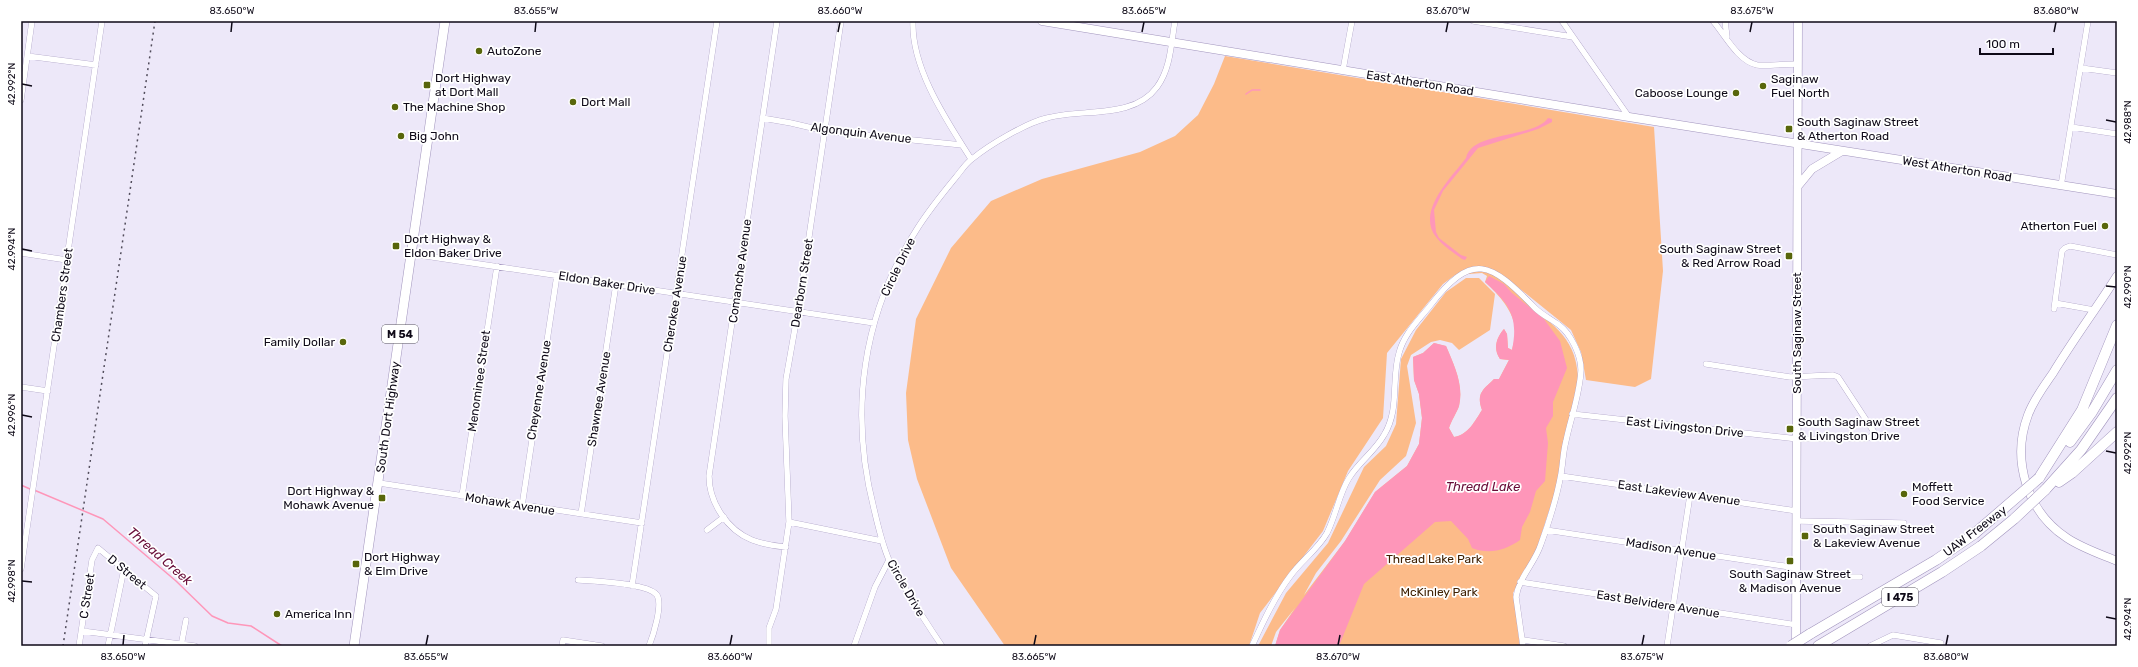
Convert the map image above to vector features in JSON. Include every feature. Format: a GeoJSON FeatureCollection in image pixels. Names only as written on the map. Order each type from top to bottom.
{"type":"FeatureCollection","features":[{"type":"Feature","properties":{"kind":"highway"},"geometry":{"type":"LineString","coordinates":[[2038,478],[2082,410],[2117,326]]}},
{"type":"Feature","properties":{"kind":"highway","name":"UAW Freeway"},"geometry":{"type":"LineString","coordinates":[[1791,646],[1936,560],[1974,534],[2038,478],[2066,448],[2084,423],[2117,370]]}},
{"type":"Feature","properties":{"kind":"highway","name":"UAW Freeway"},"geometry":{"type":"LineString","coordinates":[[1818,646],[1936,576],[1981,546],[2014,520],[2045,490],[2081,450],[2117,398]]}},
{"type":"Feature","properties":{"kind":"highway"},"geometry":{"type":"LineString","coordinates":[[2045,490],[2072,473],[2117,432]]}},
{"type":"Feature","properties":{"kind":"main road","name":"South Dort Highway"},"geometry":{"type":"LineString","coordinates":[[354,646],[379,483],[445,21]]}},
{"type":"Feature","properties":{"kind":"street"},"geometry":{"type":"LineString","coordinates":[[21,100],[32,21]]}},
{"type":"Feature","properties":{"kind":"street","name":"Chambers Street"},"geometry":{"type":"LineString","coordinates":[[21,569],[102,21]]}},
{"type":"Feature","properties":{"kind":"street","name":"Cherokee Avenue"},"geometry":{"type":"LineString","coordinates":[[632,586],[718,21]]}},
{"type":"Feature","properties":{"kind":"street","name":"Comanche Avenue"},"geometry":{"type":"LineString","coordinates":[[777,21],[709,476],[709,488],[714,501],[724,518],[734,529],[752,540],[786,547]]}},
{"type":"Feature","properties":{"kind":"street","name":"Dearborn Street"},"geometry":{"type":"LineString","coordinates":[[769,646],[769,628],[776,609],[789,522],[785,408],[786,379],[798,311],[841,21]]}},
{"type":"Feature","properties":{"kind":"street"},"geometry":{"type":"LineString","coordinates":[[913,21],[913,28],[921,66],[942,112],[971,159]]}},
{"type":"Feature","properties":{"kind":"street","name":"East Atherton Road"},"geometry":{"type":"LineString","coordinates":[[1042,21],[1798,144]]}},
{"type":"Feature","properties":{"kind":"street","name":"Circle Drive"},"geometry":{"type":"LineString","coordinates":[[942,646],[930,630],[889,560],[882,541],[866,472],[861,425],[863,379],[874,323],[887,286],[907,244],[936,202],[971,159],[1028,126],[1046,118],[1104,111],[1141,101],[1153,92],[1162,80],[1172,50],[1175,21]]}},
{"type":"Feature","properties":{"kind":"street"},"geometry":{"type":"LineString","coordinates":[[1343,70],[1352,21]]}},
{"type":"Feature","properties":{"kind":"street"},"geometry":{"type":"LineString","coordinates":[[1473,21],[1573,37]]}},
{"type":"Feature","properties":{"kind":"street"},"geometry":{"type":"LineString","coordinates":[[1562,21],[1629,117]]}},
{"type":"Feature","properties":{"kind":"street"},"geometry":{"type":"LineString","coordinates":[[1713,21],[1727,37],[1735,51],[1745,60],[1757,65],[1798,64]]}},
{"type":"Feature","properties":{"kind":"street"},"geometry":{"type":"LineString","coordinates":[[1725,21],[1727,37]]}},
{"type":"Feature","properties":{"kind":"street","name":"South Saginaw Street"},"geometry":{"type":"LineString","coordinates":[[1796,646],[1798,439],[1798,21]]}},
{"type":"Feature","properties":{"kind":"street"},"geometry":{"type":"LineString","coordinates":[[2062,186],[2088,21]]}},
{"type":"Feature","properties":{"kind":"street"},"geometry":{"type":"LineString","coordinates":[[27,56],[96,65]]}},
{"type":"Feature","properties":{"kind":"street"},"geometry":{"type":"LineString","coordinates":[[2081,68],[2117,73]]}},
{"type":"Feature","properties":{"kind":"street","name":"Algonquin Avenue"},"geometry":{"type":"LineString","coordinates":[[762,118],[825,131],[962,144]]}},
{"type":"Feature","properties":{"kind":"street"},"geometry":{"type":"LineString","coordinates":[[2071,127],[2117,134]]}},
{"type":"Feature","properties":{"kind":"street","name":"West Atherton Road"},"geometry":{"type":"LineString","coordinates":[[1798,144],[2117,194]]}},
{"type":"Feature","properties":{"kind":"street"},"geometry":{"type":"LineString","coordinates":[[1798,186],[1810,171],[1842,151]]}},
{"type":"Feature","properties":{"kind":"street"},"geometry":{"type":"LineString","coordinates":[[2094,310],[2054,306],[2062,251],[2070,246],[2117,255]]}},
{"type":"Feature","properties":{"kind":"street"},"geometry":{"type":"LineString","coordinates":[[21,253],[67,260]]}},
{"type":"Feature","properties":{"kind":"street","name":"Eldon Baker Drive"},"geometry":{"type":"LineString","coordinates":[[412,254],[874,323]]}},
{"type":"Feature","properties":{"kind":"street","name":"Menominee Street"},"geometry":{"type":"LineString","coordinates":[[462,496],[497,266]]}},
{"type":"Feature","properties":{"kind":"street"},"geometry":{"type":"LineString","coordinates":[[1252,646],[1291,575],[1326,534],[1347,480],[1386,432],[1392,418],[1395,405],[1396,369],[1403,342],[1410,329],[1438,293],[1454,278],[1472,270],[1493,270],[1501,275],[1538,310],[1562,327],[1573,342],[1581,368],[1579,389],[1563,456],[1561,476],[1546,530],[1536,557],[1520,582],[1516,597],[1523,643],[1564,646]]}},
{"type":"Feature","properties":{"kind":"street","name":"Cheyenne Avenue"},"geometry":{"type":"LineString","coordinates":[[522,506],[556,275]]}},
{"type":"Feature","properties":{"kind":"street"},"geometry":{"type":"LineString","coordinates":[[2117,276],[2031,408],[2022,438],[2022,466],[2029,495],[2036,507],[2054,528],[2077,544],[2117,561]]}},
{"type":"Feature","properties":{"kind":"street","name":"Shawnee Avenue"},"geometry":{"type":"LineString","coordinates":[[581,514],[616,284]]}},
{"type":"Feature","properties":{"kind":"street"},"geometry":{"type":"LineString","coordinates":[[1706,364],[1780,376],[1797,376]]}},
{"type":"Feature","properties":{"kind":"street","name":"East Livingston Drive"},"geometry":{"type":"LineString","coordinates":[[1572,414],[1798,439],[1865,439],[1872,436],[1874,432],[1838,377],[1833,375],[1797,376]]}},
{"type":"Feature","properties":{"kind":"street"},"geometry":{"type":"LineString","coordinates":[[21,387],[48,391]]}},
{"type":"Feature","properties":{"kind":"street","name":"East Lakeview Avenue"},"geometry":{"type":"LineString","coordinates":[[1561,476],[1797,511]]}},
{"type":"Feature","properties":{"kind":"street","name":"Mohawk Avenue"},"geometry":{"type":"LineString","coordinates":[[379,483],[522,506],[642,523]]}},
{"type":"Feature","properties":{"kind":"street"},"geometry":{"type":"LineString","coordinates":[[1667,646],[1690,495]]}},
{"type":"Feature","properties":{"kind":"street"},"geometry":{"type":"LineString","coordinates":[[707,530],[724,518]]}},
{"type":"Feature","properties":{"kind":"street"},"geometry":{"type":"LineString","coordinates":[[1797,521],[1904,523]]}},
{"type":"Feature","properties":{"kind":"street"},"geometry":{"type":"LineString","coordinates":[[789,522],[882,541]]}},
{"type":"Feature","properties":{"kind":"street","name":"Madison Avenue"},"geometry":{"type":"LineString","coordinates":[[1546,530],[1797,568]]}},
{"type":"Feature","properties":{"kind":"street","name":"D Street"},"geometry":{"type":"LineString","coordinates":[[98,548],[156,596],[146,638]]}},
{"type":"Feature","properties":{"kind":"street","name":"C Street"},"geometry":{"type":"LineString","coordinates":[[79,646],[92,560],[98,548]]}},
{"type":"Feature","properties":{"kind":"street"},"geometry":{"type":"LineString","coordinates":[[854,646],[876,587],[889,560]]}},
{"type":"Feature","properties":{"kind":"street"},"geometry":{"type":"LineString","coordinates":[[108,646],[124,569]]}},
{"type":"Feature","properties":{"kind":"street"},"geometry":{"type":"LineString","coordinates":[[1797,576],[1860,577]]}},
{"type":"Feature","properties":{"kind":"street"},"geometry":{"type":"LineString","coordinates":[[578,580],[650,589],[659,601],[654,631],[649,646]]}},
{"type":"Feature","properties":{"kind":"street","name":"East Belvidere Avenue"},"geometry":{"type":"LineString","coordinates":[[1520,582],[1797,625]]}},
{"type":"Feature","properties":{"kind":"street"},"geometry":{"type":"LineString","coordinates":[[182,645],[186,620]]}},
{"type":"Feature","properties":{"kind":"street"},"geometry":{"type":"LineString","coordinates":[[82,631],[146,638],[195,646]]}},
{"type":"Feature","properties":{"kind":"street"},"geometry":{"type":"LineString","coordinates":[[1870,646],[1893,635],[1941,645]]}},
{"type":"Feature","properties":{"kind":"street"},"geometry":{"type":"LineString","coordinates":[[145,646],[146,638]]}},
{"type":"Feature","properties":{"kind":"street"},"geometry":{"type":"LineString","coordinates":[[562,646],[563,640],[598,646]]}},
{"type":"Feature","properties":{"kind":"green space"},"geometry":{"type":"Polygon","coordinates":[[[1225,56],[1654,127],[1663,271],[1651,379],[1635,387],[1586,380],[1581,352],[1571,330],[1509,280],[1519,294],[1561,333],[1569,345],[1575,359],[1578,377],[1557,486],[1536,551],[1513,593],[1520,646],[1275,646],[1280,630],[1295,608],[1276,632],[1271,646],[1258,646],[1286,593],[1328,543],[1364,467],[1386,446],[1396,424],[1401,359],[1416,330],[1446,292],[1466,278],[1479,278],[1495,294],[1490,330],[1459,350],[1452,343],[1440,340],[1431,342],[1411,355],[1407,366],[1416,423],[1406,456],[1380,480],[1341,541],[1316,573],[1304,595],[1345,541],[1375,492],[1407,466],[1419,444],[1422,418],[1419,394],[1414,380],[1413,357],[1423,353],[1434,343],[1446,346],[1457,375],[1460,390],[1459,406],[1449,428],[1454,437],[1459,436],[1467,430],[1474,423],[1482,410],[1480,396],[1482,392],[1494,379],[1499,379],[1509,360],[1500,359],[1496,347],[1497,340],[1504,329],[1507,334],[1508,348],[1512,350],[1516,332],[1515,324],[1509,310],[1485,282],[1487,276],[1482,273],[1455,275],[1443,284],[1387,353],[1383,418],[1348,471],[1323,531],[1260,613],[1249,646],[1005,646],[951,568],[917,479],[908,440],[906,393],[916,319],[951,248],[991,201],[1042,179],[1140,152],[1175,136],[1198,115],[1214,84],[1225,56]]]}},
{"type":"Feature","properties":{"kind":"water"},"geometry":{"type":"Polygon","coordinates":[[[1548,118],[1552,119],[1552,122],[1538,129],[1478,148],[1443,191],[1434,210],[1436,232],[1439,238],[1461,255],[1467,257],[1465,260],[1462,259],[1436,237],[1431,227],[1430,216],[1438,195],[1466,158],[1470,149],[1479,143],[1491,139],[1530,129],[1541,124],[1548,118]]]}},
{"type":"Feature","properties":{"kind":"water","name":"Thread Lake"},"geometry":{"type":"Polygon","coordinates":[[[1489,276],[1504,284],[1512,293],[1544,319],[1560,341],[1567,368],[1553,402],[1553,416],[1546,428],[1548,443],[1545,481],[1536,491],[1530,512],[1522,527],[1520,540],[1503,549],[1491,551],[1478,550],[1472,548],[1468,539],[1451,521],[1435,522],[1364,584],[1339,646],[1275,646],[1280,630],[1345,541],[1375,492],[1407,466],[1419,444],[1422,418],[1419,394],[1414,380],[1413,357],[1423,353],[1434,343],[1446,346],[1457,375],[1460,390],[1459,406],[1449,428],[1454,437],[1459,436],[1467,430],[1474,423],[1482,410],[1480,396],[1482,392],[1494,379],[1499,379],[1509,360],[1500,359],[1496,347],[1497,340],[1504,329],[1507,334],[1508,348],[1512,350],[1514,338],[1513,319],[1506,304],[1485,282],[1489,276]]]}},
{"type":"Feature","properties":{"kind":"waterway"},"geometry":{"type":"LineString","coordinates":[[1246,94],[1252,90],[1260,90]]}},
{"type":"Feature","properties":{"kind":"waterway","name":"Thread Creek"},"geometry":{"type":"LineString","coordinates":[[21,485],[30,489]]}},
{"type":"Feature","properties":{"kind":"waterway","name":"Thread Creek"},"geometry":{"type":"LineString","coordinates":[[34,490],[103,519],[176,581],[212,616],[228,623],[251,626],[282,646]]}},
{"type":"Feature","properties":{"kind":"railway"},"geometry":{"type":"LineString","coordinates":[[63,646],[155,21]]}},
{"type":"Feature","properties":{"kind":"place","name":"AutoZone"},"geometry":{"type":"Point","coordinates":[479,51]}},
{"type":"Feature","properties":{"kind":"place","name":"Dort Highway at Dort Mall"},"geometry":{"type":"Point","coordinates":[427,85]}},
{"type":"Feature","properties":{"kind":"place","name":"Saginaw Fuel North"},"geometry":{"type":"Point","coordinates":[1763,86]}},
{"type":"Feature","properties":{"kind":"place","name":"Caboose Lounge"},"geometry":{"type":"Point","coordinates":[1736,93]}},
{"type":"Feature","properties":{"kind":"place","name":"Dort Mall"},"geometry":{"type":"Point","coordinates":[573,102]}},
{"type":"Feature","properties":{"kind":"place","name":"The Machine Shop"},"geometry":{"type":"Point","coordinates":[395,107]}},
{"type":"Feature","properties":{"kind":"place","name":"South Saginaw Street & Atherton Road"},"geometry":{"type":"Point","coordinates":[1789,129]}},
{"type":"Feature","properties":{"kind":"place","name":"Big John"},"geometry":{"type":"Point","coordinates":[401,136]}},
{"type":"Feature","properties":{"kind":"place","name":"Atherton Fuel"},"geometry":{"type":"Point","coordinates":[2105,226]}},
{"type":"Feature","properties":{"kind":"place","name":"Dort Highway & Eldon Baker Drive"},"geometry":{"type":"Point","coordinates":[396,246]}},
{"type":"Feature","properties":{"kind":"place","name":"South Saginaw Street & Red Arrow Road"},"geometry":{"type":"Point","coordinates":[1789,256]}},
{"type":"Feature","properties":{"kind":"place","name":"Family Dollar"},"geometry":{"type":"Point","coordinates":[343,342]}},
{"type":"Feature","properties":{"kind":"place","name":"South Saginaw Street & Livingston Drive"},"geometry":{"type":"Point","coordinates":[1790,429]}},
{"type":"Feature","properties":{"kind":"place","name":"Moffett Food Service"},"geometry":{"type":"Point","coordinates":[1904,494]}},
{"type":"Feature","properties":{"kind":"place","name":"Dort Highway & Mohawk Avenue"},"geometry":{"type":"Point","coordinates":[382,498]}},
{"type":"Feature","properties":{"kind":"place","name":"South Saginaw Street & Lakeview Avenue"},"geometry":{"type":"Point","coordinates":[1805,536]}},
{"type":"Feature","properties":{"kind":"place","name":"South Saginaw Street & Madison Avenue"},"geometry":{"type":"Point","coordinates":[1790,561]}},
{"type":"Feature","properties":{"kind":"place","name":"Dort Highway & Elm Drive"},"geometry":{"type":"Point","coordinates":[356,564]}},
{"type":"Feature","properties":{"kind":"place","name":"America Inn"},"geometry":{"type":"Point","coordinates":[277,614]}},
{"type":"Feature","properties":{"kind":"park label","name":"Thread Lake Park"},"geometry":{"type":"Point","coordinates":[1434,559]}},
{"type":"Feature","properties":{"kind":"park label","name":"McKinley Park"},"geometry":{"type":"Point","coordinates":[1439,592]}}]}
